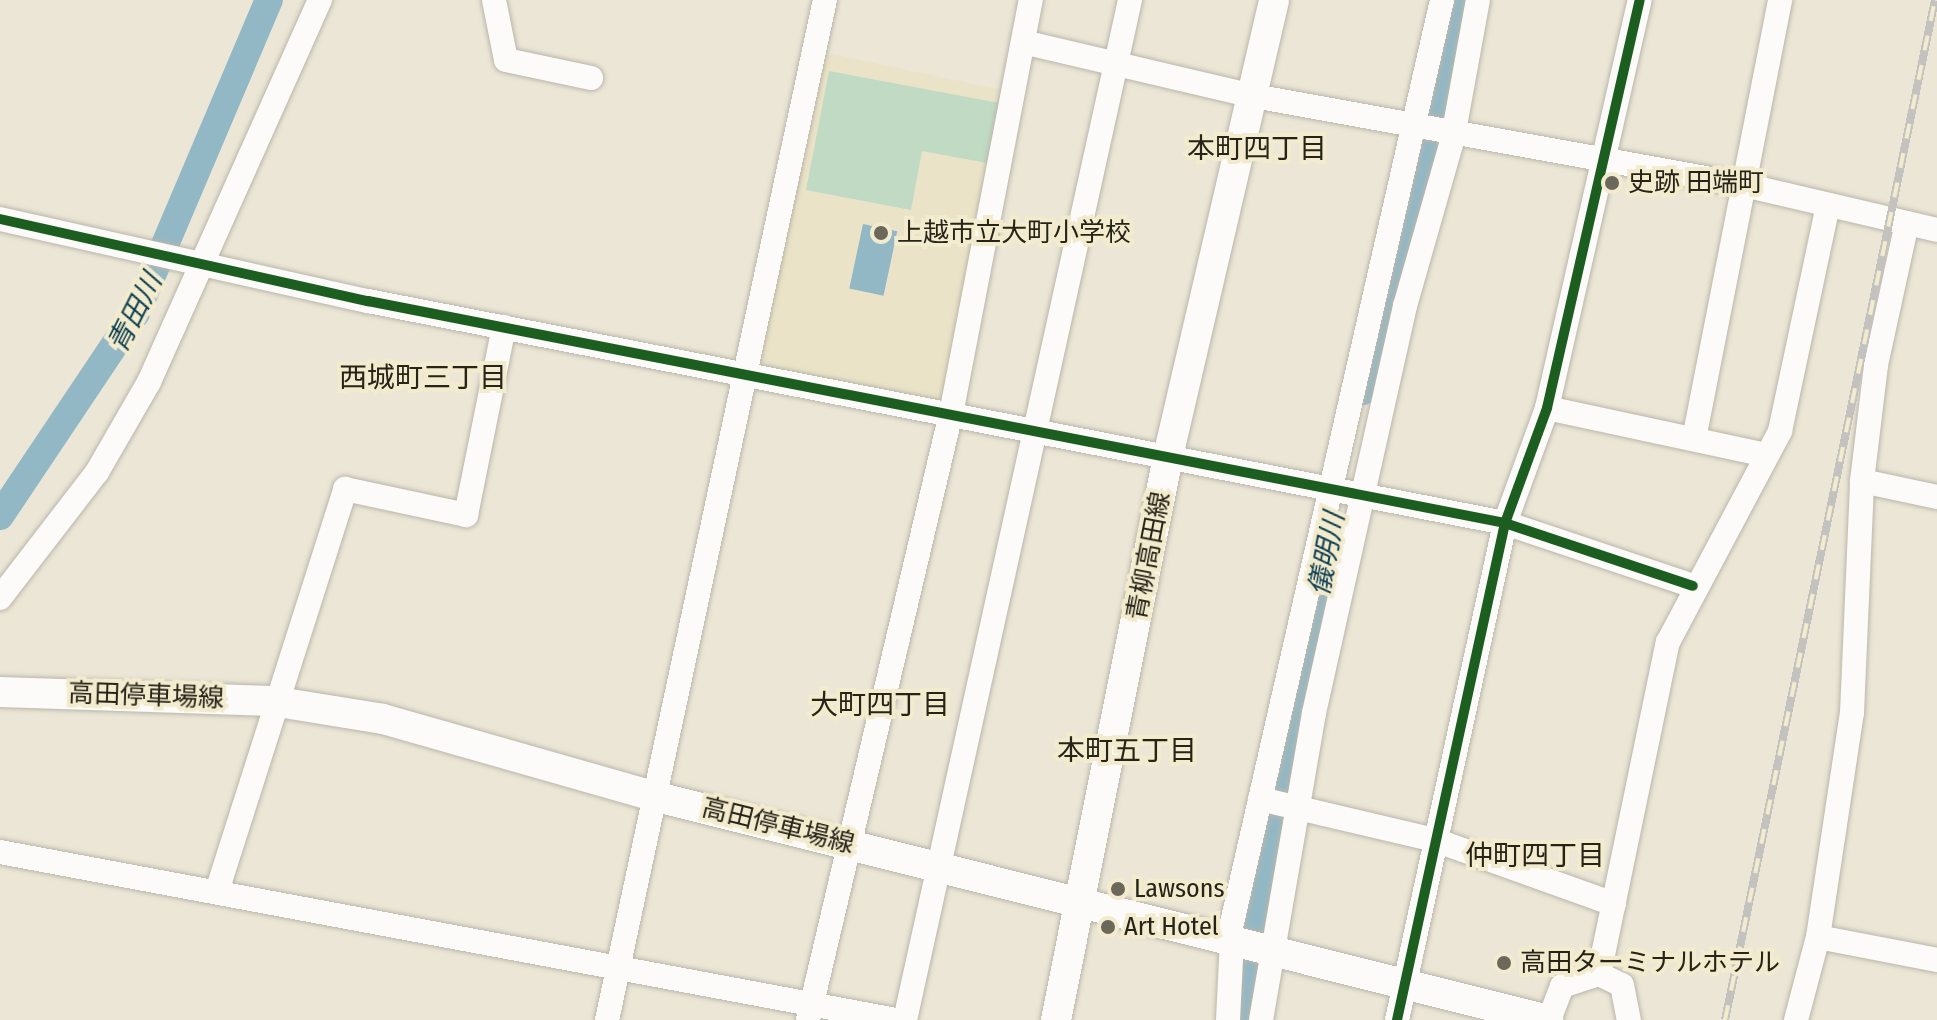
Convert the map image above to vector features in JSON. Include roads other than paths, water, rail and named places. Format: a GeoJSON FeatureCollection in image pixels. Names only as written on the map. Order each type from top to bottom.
{"type":"FeatureCollection","features":[{"type":"Feature","properties":{"kind":"main road","name":"青柳高田線"},"geometry":{"type":"LineString","coordinates":[[1056,1020],[1169,452],[1274,0]]}},
{"type":"Feature","properties":{"kind":"main road","name":"高田停車場線"},"geometry":{"type":"LineString","coordinates":[[0,692],[272,701],[452,736],[653,796],[1246,940],[1548,1020]]}},
{"type":"Feature","properties":{"kind":"street"},"geometry":{"type":"LineString","coordinates":[[0,598],[97,472],[320,0]]}},
{"type":"Feature","properties":{"kind":"street"},"geometry":{"type":"LineString","coordinates":[[494,0],[506,60],[591,78]]}},
{"type":"Feature","properties":{"kind":"street"},"geometry":{"type":"LineString","coordinates":[[607,1020],[825,0]]}},
{"type":"Feature","properties":{"kind":"street"},"geometry":{"type":"LineString","coordinates":[[810,1012],[853,845],[952,409],[1031,0]]}},
{"type":"Feature","properties":{"kind":"street"},"geometry":{"type":"LineString","coordinates":[[905,1020],[1130,0]]}},
{"type":"Feature","properties":{"kind":"street"},"geometry":{"type":"LineString","coordinates":[[1228,1020],[1246,940],[1264,800],[1326,485],[1418,130],[1442,0]]}},
{"type":"Feature","properties":{"kind":"street"},"geometry":{"type":"LineString","coordinates":[[1261,1020],[1246,940],[1295,807],[1358,492],[1450,136],[1478,0]]}},
{"type":"Feature","properties":{"kind":"street"},"geometry":{"type":"LineString","coordinates":[[1397,1020],[1505,523],[1547,408],[1640,0]]}},
{"type":"Feature","properties":{"kind":"street"},"geometry":{"type":"LineString","coordinates":[[1694,439],[1780,0]]}},
{"type":"Feature","properties":{"kind":"street"},"geometry":{"type":"LineString","coordinates":[[1023,42],[1254,96],[1418,130],[1604,165],[1744,185],[1937,230]]}},
{"type":"Feature","properties":{"kind":"street"},"geometry":{"type":"LineString","coordinates":[[1599,974],[1668,642],[1693,586],[1766,455],[1793,394],[1828,205]]}},
{"type":"Feature","properties":{"kind":"street"},"geometry":{"type":"LineString","coordinates":[[0,219],[504,327],[952,409],[1505,523],[1693,586]]}},
{"type":"Feature","properties":{"kind":"street"},"geometry":{"type":"LineString","coordinates":[[1796,1020],[1818,937],[1852,713],[1862,481],[1876,365],[1907,223]]}},
{"type":"Feature","properties":{"kind":"street"},"geometry":{"type":"LineString","coordinates":[[218,888],[272,701],[345,489],[466,515],[504,327]]}},
{"type":"Feature","properties":{"kind":"street"},"geometry":{"type":"LineString","coordinates":[[1547,408],[1766,455]]}},
{"type":"Feature","properties":{"kind":"street"},"geometry":{"type":"LineString","coordinates":[[1862,481],[1937,497]]}},
{"type":"Feature","properties":{"kind":"street"},"geometry":{"type":"LineString","coordinates":[[1264,800],[1435,840],[1614,904]]}},
{"type":"Feature","properties":{"kind":"street"},"geometry":{"type":"LineString","coordinates":[[0,852],[218,888],[810,1012],[896,1020]]}},
{"type":"Feature","properties":{"kind":"street"},"geometry":{"type":"LineString","coordinates":[[1818,937],[1937,960]]}},
{"type":"Feature","properties":{"kind":"street"},"geometry":{"type":"LineString","coordinates":[[1548,1020],[1562,986],[1599,974],[1622,985],[1629,1020]]}},
{"type":"Feature","properties":{"kind":"water"},"geometry":{"type":"Polygon","coordinates":[[[863,224],[897,231],[884,296],[849,289],[863,224]]]}},
{"type":"Feature","properties":{"kind":"waterway","name":"青田川"},"geometry":{"type":"LineString","coordinates":[[0,516],[136,313],[269,0]]}},
{"type":"Feature","properties":{"kind":"waterway","name":"儀明川"},"geometry":{"type":"LineString","coordinates":[[1363,391],[1433,141],[1460,0]]}},
{"type":"Feature","properties":{"kind":"waterway","name":"儀明川"},"geometry":{"type":"LineString","coordinates":[[1244,1020],[1249,952],[1330,541]]}},
{"type":"Feature","properties":{"kind":"railway"},"geometry":{"type":"LineString","coordinates":[[1725,1020],[1935,0]]}},
{"type":"Feature","properties":{"kind":"place","name":"史跡 田端町"},"geometry":{"type":"Point","coordinates":[1612,183]}},
{"type":"Feature","properties":{"kind":"place","name":"上越市立大町小学校"},"geometry":{"type":"Point","coordinates":[881,233]}},
{"type":"Feature","properties":{"kind":"place","name":"Lawsons"},"geometry":{"type":"Point","coordinates":[1118,889]}},
{"type":"Feature","properties":{"kind":"place","name":"Art Hotel"},"geometry":{"type":"Point","coordinates":[1108,927]}},
{"type":"Feature","properties":{"kind":"place","name":"高田ターミナルホテル"},"geometry":{"type":"Point","coordinates":[1504,963]}},
{"type":"Feature","properties":{"kind":"district","name":"本町四丁目"},"geometry":{"type":"Point","coordinates":[1257,149]}},
{"type":"Feature","properties":{"kind":"district","name":"西城町三丁目"},"geometry":{"type":"Point","coordinates":[423,378]}},
{"type":"Feature","properties":{"kind":"district","name":"大町四丁目"},"geometry":{"type":"Point","coordinates":[880,705]}},
{"type":"Feature","properties":{"kind":"district","name":"本町五丁目"},"geometry":{"type":"Point","coordinates":[1127,751]}},
{"type":"Feature","properties":{"kind":"district","name":"仲町四丁目"},"geometry":{"type":"Point","coordinates":[1535,856]}}]}
